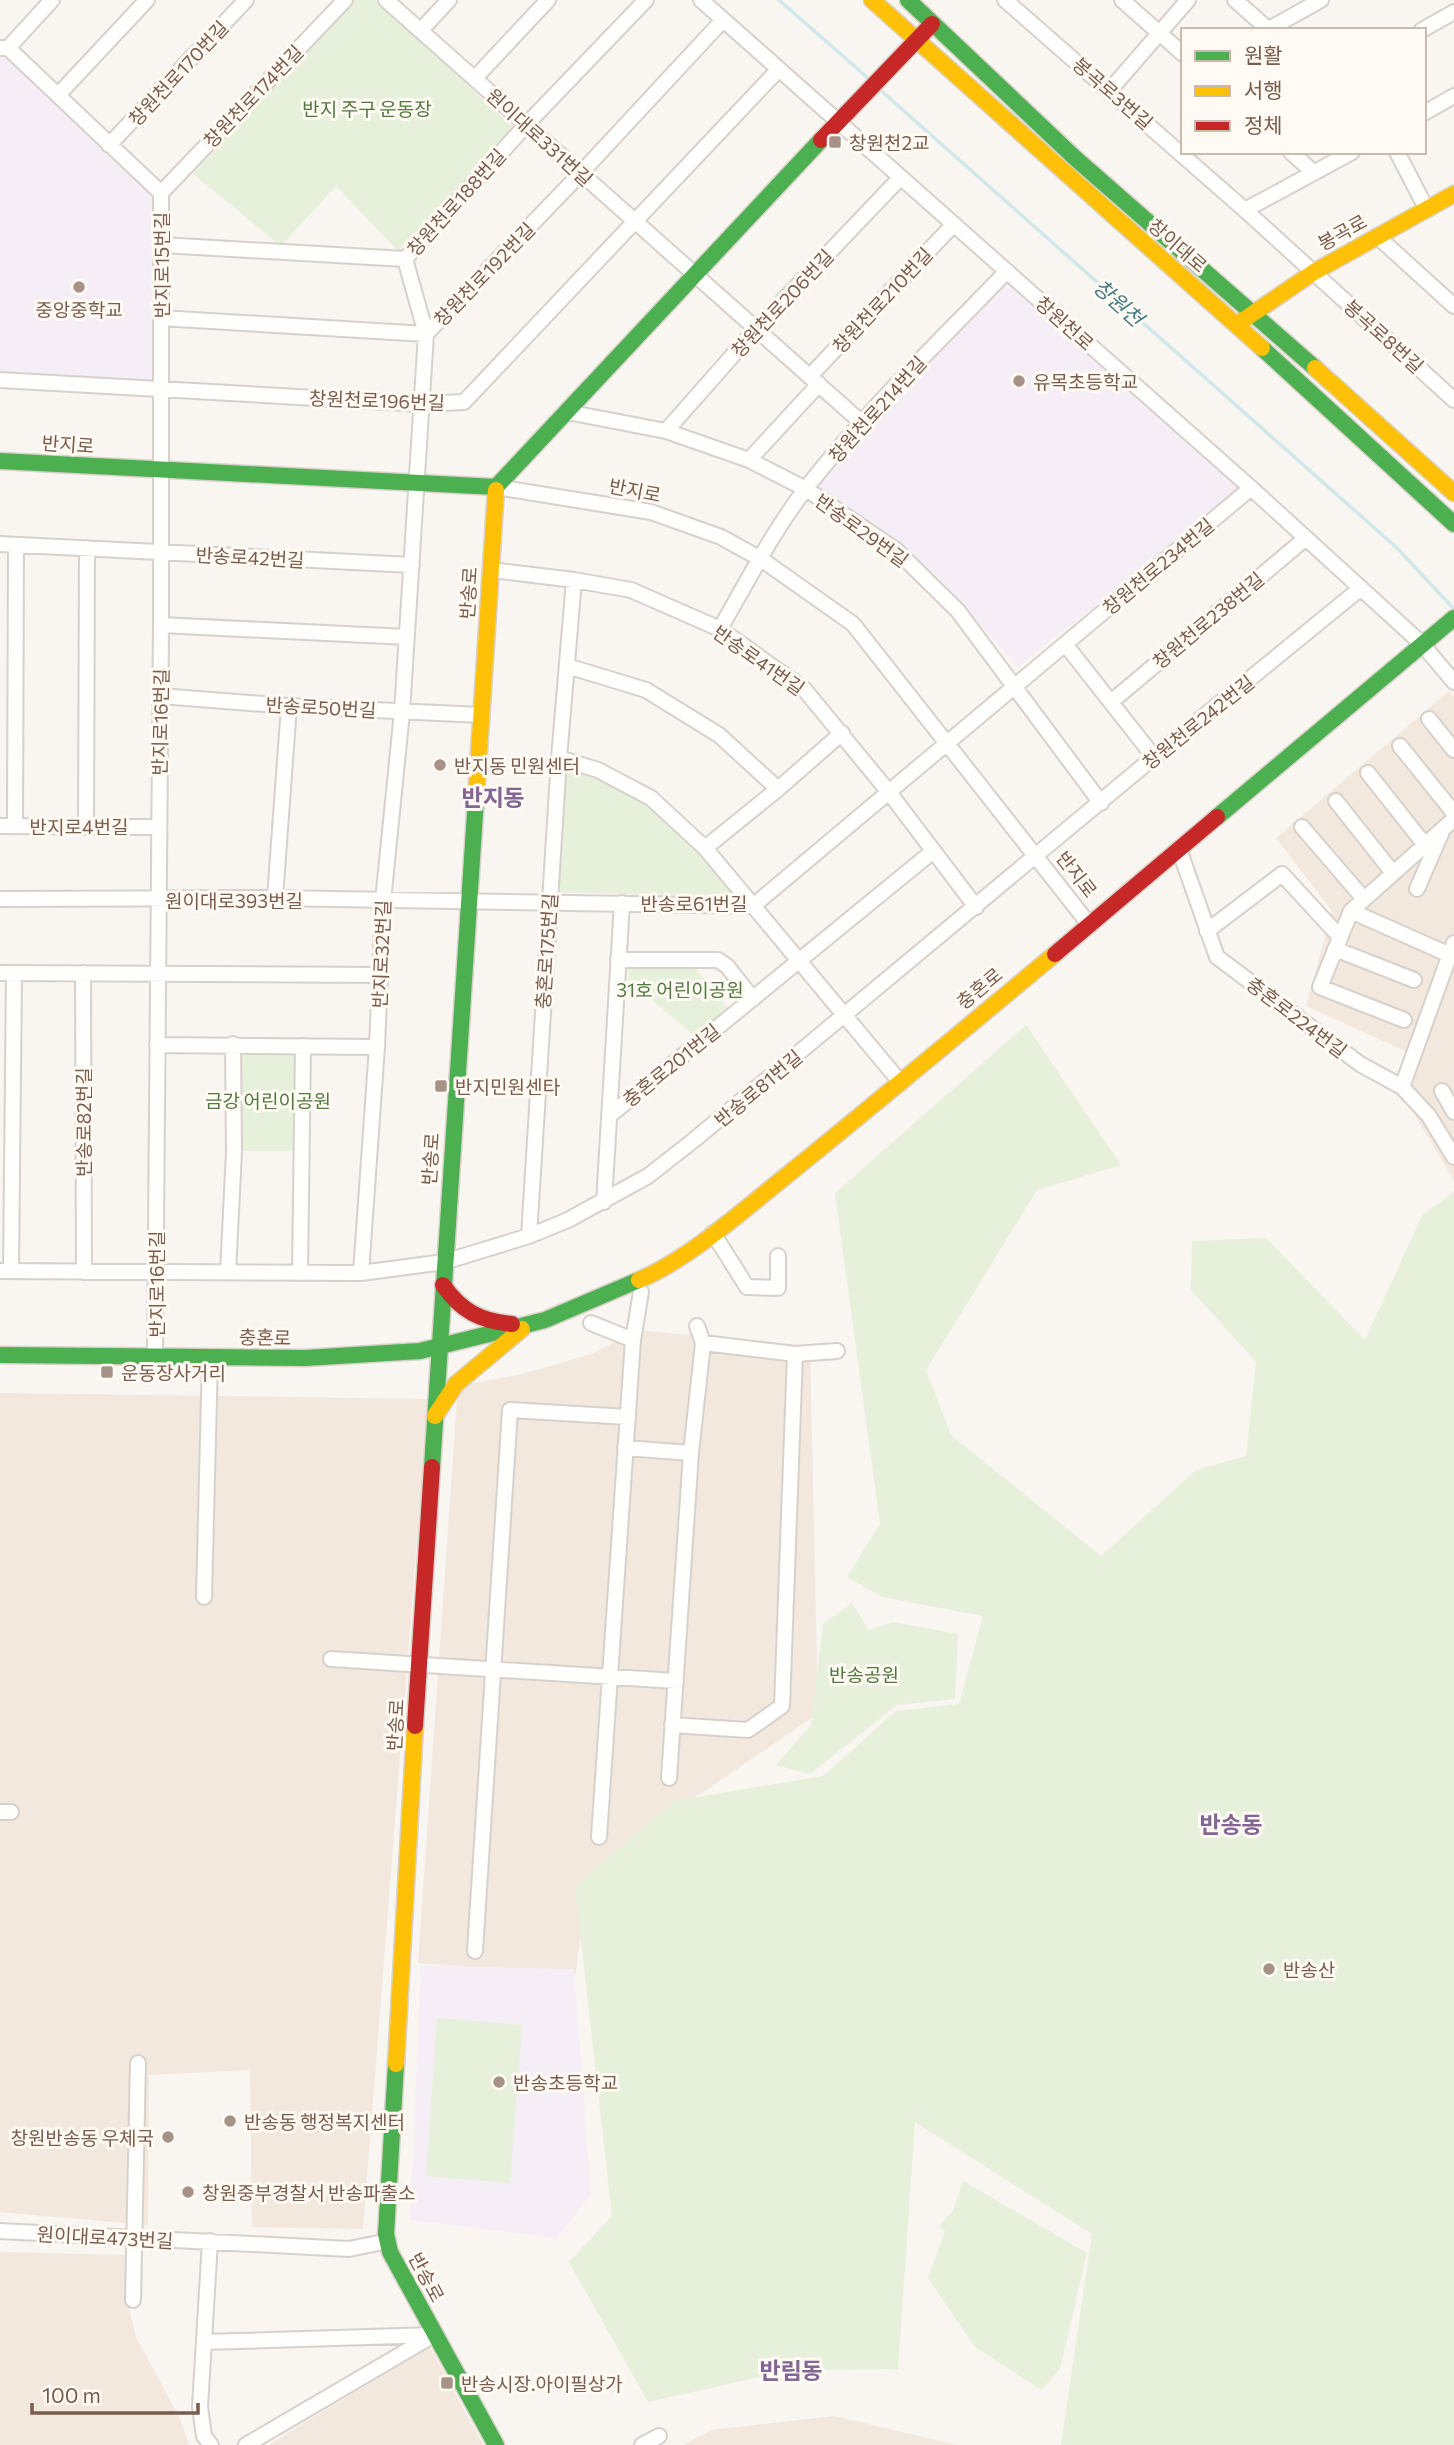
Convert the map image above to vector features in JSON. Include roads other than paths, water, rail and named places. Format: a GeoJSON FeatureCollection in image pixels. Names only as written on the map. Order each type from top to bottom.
{"type":"FeatureCollection","features":[{"type":"Feature","properties":{"kind":"main road","name":"창이대로"},"geometry":{"type":"LineString","coordinates":[[872,0],[910,46],[1236,325],[1454,524]]}},
{"type":"Feature","properties":{"kind":"main road","name":"창이대로"},"geometry":{"type":"LineString","coordinates":[[916,3],[932,24],[1075,159],[1254,313],[1454,493]]}},
{"type":"Feature","properties":{"kind":"main road"},"geometry":{"type":"LineString","coordinates":[[496,487],[932,24]]}},
{"type":"Feature","properties":{"kind":"main road","name":"봉곡로"},"geometry":{"type":"LineString","coordinates":[[1236,325],[1314,272],[1454,194]]}},
{"type":"Feature","properties":{"kind":"main road","name":"반지로"},"geometry":{"type":"LineString","coordinates":[[0,461],[496,487]]}},
{"type":"Feature","properties":{"kind":"main road","name":"반송로"},"geometry":{"type":"LineString","coordinates":[[496,487],[444,1262],[386,2234],[390,2252],[496,2445]]}},
{"type":"Feature","properties":{"kind":"main road","name":"충혼로"},"geometry":{"type":"LineString","coordinates":[[0,1355],[305,1358],[439,1348],[545,1320],[658,1272],[713,1233],[901,1083],[1088,923],[1454,618]]}},
{"type":"Feature","properties":{"kind":"main road","name":"충혼로"},"geometry":{"type":"LineString","coordinates":[[443,1285],[461,1307],[482,1321],[527,1325]]}},
{"type":"Feature","properties":{"kind":"main road","name":"충혼로"},"geometry":{"type":"LineString","coordinates":[[435,1416],[456,1384],[527,1325]]}},
{"type":"Feature","properties":{"kind":"street"},"geometry":{"type":"LineString","coordinates":[[58,95],[147,0]]}},
{"type":"Feature","properties":{"kind":"street","name":"창원천로170번길"},"geometry":{"type":"LineString","coordinates":[[109,145],[246,0]]}},
{"type":"Feature","properties":{"kind":"street","name":"창원천로174번길"},"geometry":{"type":"LineString","coordinates":[[161,192],[345,0]]}},
{"type":"Feature","properties":{"kind":"street","name":"원이대로331번길"},"geometry":{"type":"LineString","coordinates":[[386,0],[862,423]]}},
{"type":"Feature","properties":{"kind":"street"},"geometry":{"type":"LineString","coordinates":[[421,30],[449,0]]}},
{"type":"Feature","properties":{"kind":"street"},"geometry":{"type":"LineString","coordinates":[[475,78],[548,0]]}},
{"type":"Feature","properties":{"kind":"street","name":"창원천로188번길"},"geometry":{"type":"LineString","coordinates":[[162,245],[405,259],[526,125],[646,0]]}},
{"type":"Feature","properties":{"kind":"street","name":"창원천로"},"geometry":{"type":"LineString","coordinates":[[701,0],[779,69],[843,116],[901,177],[1361,588],[1426,641],[1454,682]]}},
{"type":"Feature","properties":{"kind":"street","name":"봉곡로3번길"},"geometry":{"type":"LineString","coordinates":[[1005,0],[1181,153]]}},
{"type":"Feature","properties":{"kind":"street"},"geometry":{"type":"LineString","coordinates":[[1122,0],[1181,52]]}},
{"type":"Feature","properties":{"kind":"street"},"geometry":{"type":"LineString","coordinates":[[1110,90],[1188,0]]}},
{"type":"Feature","properties":{"kind":"street"},"geometry":{"type":"LineString","coordinates":[[1235,0],[1267,28]]}},
{"type":"Feature","properties":{"kind":"street"},"geometry":{"type":"LineString","coordinates":[[1272,28],[1321,0]]}},
{"type":"Feature","properties":{"kind":"street"},"geometry":{"type":"LineString","coordinates":[[4,48],[48,2]]}},
{"type":"Feature","properties":{"kind":"street"},"geometry":{"type":"LineString","coordinates":[[1426,28],[1454,12]]}},
{"type":"Feature","properties":{"kind":"street","name":"창원천로192번길"},"geometry":{"type":"LineString","coordinates":[[161,318],[426,334],[723,20]]}},
{"type":"Feature","properties":{"kind":"street","name":"반지로15번길"},"geometry":{"type":"LineString","coordinates":[[4,48],[161,192],[161,471]]}},
{"type":"Feature","properties":{"kind":"street","name":"창원천로196번길"},"geometry":{"type":"LineString","coordinates":[[0,380],[421,404],[464,402],[633,220],[779,69]]}},
{"type":"Feature","properties":{"kind":"street"},"geometry":{"type":"LineString","coordinates":[[1426,112],[1454,96]]}},
{"type":"Feature","properties":{"kind":"street","name":"봉곡로3번길"},"geometry":{"type":"LineString","coordinates":[[1182,154],[1314,272]]}},
{"type":"Feature","properties":{"kind":"street"},"geometry":{"type":"LineString","coordinates":[[1293,154],[1314,173]]}},
{"type":"Feature","properties":{"kind":"street"},"geometry":{"type":"LineString","coordinates":[[1245,210],[1348,154]]}},
{"type":"Feature","properties":{"kind":"street"},"geometry":{"type":"LineString","coordinates":[[1398,154],[1427,210]]}},
{"type":"Feature","properties":{"kind":"street","name":"창원천로206번길"},"geometry":{"type":"LineString","coordinates":[[666,431],[756,329],[901,177]]}},
{"type":"Feature","properties":{"kind":"street","name":"창원천로210번길"},"geometry":{"type":"LineString","coordinates":[[749,460],[815,380],[954,224]]}},
{"type":"Feature","properties":{"kind":"street"},"geometry":{"type":"LineString","coordinates":[[1378,237],[1451,298]]}},
{"type":"Feature","properties":{"kind":"street","name":"반지로32번길"},"geometry":{"type":"LineString","coordinates":[[362,1273],[377,1047],[383,901],[402,712],[426,334],[405,259]]}},
{"type":"Feature","properties":{"kind":"street","name":"창원천로214번길"},"geometry":{"type":"LineString","coordinates":[[720,629],[806,489],[862,423],[1007,271]]}},
{"type":"Feature","properties":{"kind":"street","name":"봉곡로8번길"},"geometry":{"type":"LineString","coordinates":[[1314,272],[1454,400]]}},
{"type":"Feature","properties":{"kind":"street","name":"반송로29번길"},"geometry":{"type":"LineString","coordinates":[[567,412],[666,431],[749,460],[806,489],[896,550],[958,611],[1101,803]]}},
{"type":"Feature","properties":{"kind":"street","name":"반지로16번길"},"geometry":{"type":"LineString","coordinates":[[155,1355],[161,471]]}},
{"type":"Feature","properties":{"kind":"street","name":"반지로"},"geometry":{"type":"LineString","coordinates":[[496,487],[651,512],[721,537],[761,559],[853,624],[1088,923]]}},
{"type":"Feature","properties":{"kind":"street","name":"창원천로234번길"},"geometry":{"type":"LineString","coordinates":[[947,743],[1251,488]]}},
{"type":"Feature","properties":{"kind":"street","name":"창원천로238번길"},"geometry":{"type":"LineString","coordinates":[[1111,702],[1306,538]]}},
{"type":"Feature","properties":{"kind":"street","name":"반송로42번길"},"geometry":{"type":"LineString","coordinates":[[0,544],[412,565]]}},
{"type":"Feature","properties":{"kind":"street"},"geometry":{"type":"LineString","coordinates":[[7,826],[16,545]]}},
{"type":"Feature","properties":{"kind":"street"},"geometry":{"type":"LineString","coordinates":[[86,825],[87,548]]}},
{"type":"Feature","properties":{"kind":"street","name":"반송로41번길"},"geometry":{"type":"LineString","coordinates":[[491,570],[631,590],[720,629],[804,689],[888,791],[976,907]]}},
{"type":"Feature","properties":{"kind":"street","name":"충혼로175번길"},"geometry":{"type":"LineString","coordinates":[[529,1236],[549,902],[574,580]]}},
{"type":"Feature","properties":{"kind":"street","name":"창원천로242번길"},"geometry":{"type":"LineString","coordinates":[[1037,856],[1361,588]]}},
{"type":"Feature","properties":{"kind":"street"},"geometry":{"type":"LineString","coordinates":[[161,625],[407,637]]}},
{"type":"Feature","properties":{"kind":"street"},"geometry":{"type":"LineString","coordinates":[[1065,644],[1154,757]]}},
{"type":"Feature","properties":{"kind":"street"},"geometry":{"type":"LineString","coordinates":[[567,666],[646,690],[719,734],[778,789]]}},
{"type":"Feature","properties":{"kind":"street","name":"반송로50번길"},"geometry":{"type":"LineString","coordinates":[[160,696],[289,706],[481,715]]}},
{"type":"Feature","properties":{"kind":"street"},"geometry":{"type":"LineString","coordinates":[[275,898],[289,706]]}},
{"type":"Feature","properties":{"kind":"street"},"geometry":{"type":"LineString","coordinates":[[1429,719],[1454,750]]}},
{"type":"Feature","properties":{"kind":"street"},"geometry":{"type":"LineString","coordinates":[[705,848],[842,733]]}},
{"type":"Feature","properties":{"kind":"street","name":"반송로61번길"},"geometry":{"type":"LineString","coordinates":[[468,902],[753,906],[947,743]]}},
{"type":"Feature","properties":{"kind":"street"},"geometry":{"type":"LineString","coordinates":[[1400,746],[1454,813]]}},
{"type":"Feature","properties":{"kind":"street"},"geometry":{"type":"LineString","coordinates":[[559,758],[598,770],[651,798],[705,848],[901,1083]]}},
{"type":"Feature","properties":{"kind":"street"},"geometry":{"type":"LineString","coordinates":[[1368,774],[1425,845]]}},
{"type":"Feature","properties":{"kind":"street"},"geometry":{"type":"LineString","coordinates":[[1336,801],[1393,873]]}},
{"type":"Feature","properties":{"kind":"street"},"geometry":{"type":"LineString","coordinates":[[1404,1020],[1320,987],[1351,911],[1454,819]]}},
{"type":"Feature","properties":{"kind":"street","name":"반지로4번길"},"geometry":{"type":"LineString","coordinates":[[7,826],[158,827]]}},
{"type":"Feature","properties":{"kind":"street"},"geometry":{"type":"LineString","coordinates":[[1302,827],[1364,899]]}},
{"type":"Feature","properties":{"kind":"street"},"geometry":{"type":"LineString","coordinates":[[1417,890],[1443,830]]}},
{"type":"Feature","properties":{"kind":"street","name":"충혼로224번길"},"geometry":{"type":"LineString","coordinates":[[1180,849],[1217,957],[1360,1064],[1402,1087],[1429,1116],[1454,1157]]}},
{"type":"Feature","properties":{"kind":"street","name":"충혼로201번길"},"geometry":{"type":"LineString","coordinates":[[609,1116],[932,852]]}},
{"type":"Feature","properties":{"kind":"street","name":"반송로81번길"},"geometry":{"type":"LineString","coordinates":[[444,1262],[529,1236],[568,1220],[648,1176],[1037,856]]}},
{"type":"Feature","properties":{"kind":"street"},"geometry":{"type":"LineString","coordinates":[[1207,931],[1282,874],[1337,943],[1414,980]]}},
{"type":"Feature","properties":{"kind":"street","name":"원이대로393번길"},"geometry":{"type":"LineString","coordinates":[[0,900],[275,898],[468,902]]}},
{"type":"Feature","properties":{"kind":"street"},"geometry":{"type":"LineString","coordinates":[[604,1202],[622,904]]}},
{"type":"Feature","properties":{"kind":"street"},"geometry":{"type":"LineString","coordinates":[[1351,911],[1452,949],[1402,1087]]}},
{"type":"Feature","properties":{"kind":"street"},"geometry":{"type":"LineString","coordinates":[[618,960],[718,960],[727,966],[752,999]]}},
{"type":"Feature","properties":{"kind":"street"},"geometry":{"type":"LineString","coordinates":[[381,975],[7,973],[6,1271],[362,1273],[444,1262]]}},
{"type":"Feature","properties":{"kind":"street","name":"반송로82번길"},"geometry":{"type":"LineString","coordinates":[[83,973],[83,1272]]}},
{"type":"Feature","properties":{"kind":"street"},"geometry":{"type":"LineString","coordinates":[[228,1272],[234,1152],[233,1044]]}},
{"type":"Feature","properties":{"kind":"street"},"geometry":{"type":"LineString","coordinates":[[157,1045],[377,1047]]}},
{"type":"Feature","properties":{"kind":"street"},"geometry":{"type":"LineString","coordinates":[[300,1273],[303,1046]]}},
{"type":"Feature","properties":{"kind":"street"},"geometry":{"type":"LineString","coordinates":[[1442,1091],[1454,1112]]}},
{"type":"Feature","properties":{"kind":"street"},"geometry":{"type":"LineString","coordinates":[[713,1233],[747,1287],[778,1288],[778,1256]]}},
{"type":"Feature","properties":{"kind":"street"},"geometry":{"type":"LineString","coordinates":[[599,1838],[633,1340],[641,1292]]}},
{"type":"Feature","properties":{"kind":"street"},"geometry":{"type":"LineString","coordinates":[[591,1323],[633,1340]]}},
{"type":"Feature","properties":{"kind":"street"},"geometry":{"type":"LineString","coordinates":[[669,1777],[691,1453],[703,1342],[697,1326]]}},
{"type":"Feature","properties":{"kind":"street"},"geometry":{"type":"LineString","coordinates":[[703,1342],[795,1354],[837,1351]]}},
{"type":"Feature","properties":{"kind":"street"},"geometry":{"type":"LineString","coordinates":[[673,1725],[748,1730],[782,1706],[795,1354]]}},
{"type":"Feature","properties":{"kind":"street"},"geometry":{"type":"LineString","coordinates":[[204,1597],[210,1357]]}},
{"type":"Feature","properties":{"kind":"street"},"geometry":{"type":"LineString","coordinates":[[475,1951],[510,1410],[628,1417]]}},
{"type":"Feature","properties":{"kind":"street"},"geometry":{"type":"LineString","coordinates":[[625,1448],[691,1453]]}},
{"type":"Feature","properties":{"kind":"street"},"geometry":{"type":"LineString","coordinates":[[331,1659],[676,1681]]}},
{"type":"Feature","properties":{"kind":"street"},"geometry":{"type":"LineString","coordinates":[[133,2300],[138,2063]]}},
{"type":"Feature","properties":{"kind":"street","name":"원이대로473번길"},"geometry":{"type":"LineString","coordinates":[[0,2231],[349,2249],[388,2241]]}},
{"type":"Feature","properties":{"kind":"street"},"geometry":{"type":"LineString","coordinates":[[211,2241],[200,2407],[204,2435],[211,2445]]}},
{"type":"Feature","properties":{"kind":"street"},"geometry":{"type":"LineString","coordinates":[[204,2342],[434,2335]]}},
{"type":"Feature","properties":{"kind":"street"},"geometry":{"type":"LineString","coordinates":[[246,2445],[434,2335]]}},
{"type":"Feature","properties":{"kind":"street"},"geometry":{"type":"LineString","coordinates":[[642,2445],[659,2436]]}},
{"type":"Feature","properties":{"kind":"waterway","name":"창원천"},"geometry":{"type":"LineString","coordinates":[[779,0],[869,79]]}},
{"type":"Feature","properties":{"kind":"waterway","name":"창원천"},"geometry":{"type":"LineString","coordinates":[[877,87],[1397,548],[1454,609]]}},
{"type":"Feature","properties":{"kind":"place","name":"창원천2교"},"geometry":{"type":"Point","coordinates":[835,142]}},
{"type":"Feature","properties":{"kind":"place","name":"중앙중학교"},"geometry":{"type":"Point","coordinates":[79,287]}},
{"type":"Feature","properties":{"kind":"place","name":"유목초등학교"},"geometry":{"type":"Point","coordinates":[1019,381]}},
{"type":"Feature","properties":{"kind":"place","name":"반지동 민원센터"},"geometry":{"type":"Point","coordinates":[440,765]}},
{"type":"Feature","properties":{"kind":"place","name":"반지민원센타"},"geometry":{"type":"Point","coordinates":[441,1086]}},
{"type":"Feature","properties":{"kind":"place","name":"운동장사거리"},"geometry":{"type":"Point","coordinates":[107,1372]}},
{"type":"Feature","properties":{"kind":"place","name":"반송산"},"geometry":{"type":"Point","coordinates":[1269,1969]}},
{"type":"Feature","properties":{"kind":"place","name":"반송초등학교"},"geometry":{"type":"Point","coordinates":[499,2082]}},
{"type":"Feature","properties":{"kind":"place","name":"반송동 행정복지센터"},"geometry":{"type":"Point","coordinates":[230,2121]}},
{"type":"Feature","properties":{"kind":"place","name":"창원반송동 우체국"},"geometry":{"type":"Point","coordinates":[168,2137]}},
{"type":"Feature","properties":{"kind":"place","name":"창원중부경찰서 반송파출소"},"geometry":{"type":"Point","coordinates":[188,2192]}},
{"type":"Feature","properties":{"kind":"place","name":"반송시장.아이필상가"},"geometry":{"type":"Point","coordinates":[447,2383]}},
{"type":"Feature","properties":{"kind":"district","name":"반지동"},"geometry":{"type":"Point","coordinates":[493,797]}},
{"type":"Feature","properties":{"kind":"district","name":"반송동"},"geometry":{"type":"Point","coordinates":[1231,1824]}},
{"type":"Feature","properties":{"kind":"district","name":"반림동"},"geometry":{"type":"Point","coordinates":[791,2370]}},
{"type":"Feature","properties":{"kind":"park label","name":"반지 주구 운동장"},"geometry":{"type":"Point","coordinates":[367,108]}},
{"type":"Feature","properties":{"kind":"park label","name":"31호 어린이공원"},"geometry":{"type":"Point","coordinates":[680,989]}},
{"type":"Feature","properties":{"kind":"park label","name":"금강 어린이공원"},"geometry":{"type":"Point","coordinates":[268,1100]}},
{"type":"Feature","properties":{"kind":"park label","name":"반송공원"},"geometry":{"type":"Point","coordinates":[864,1674]}}]}
